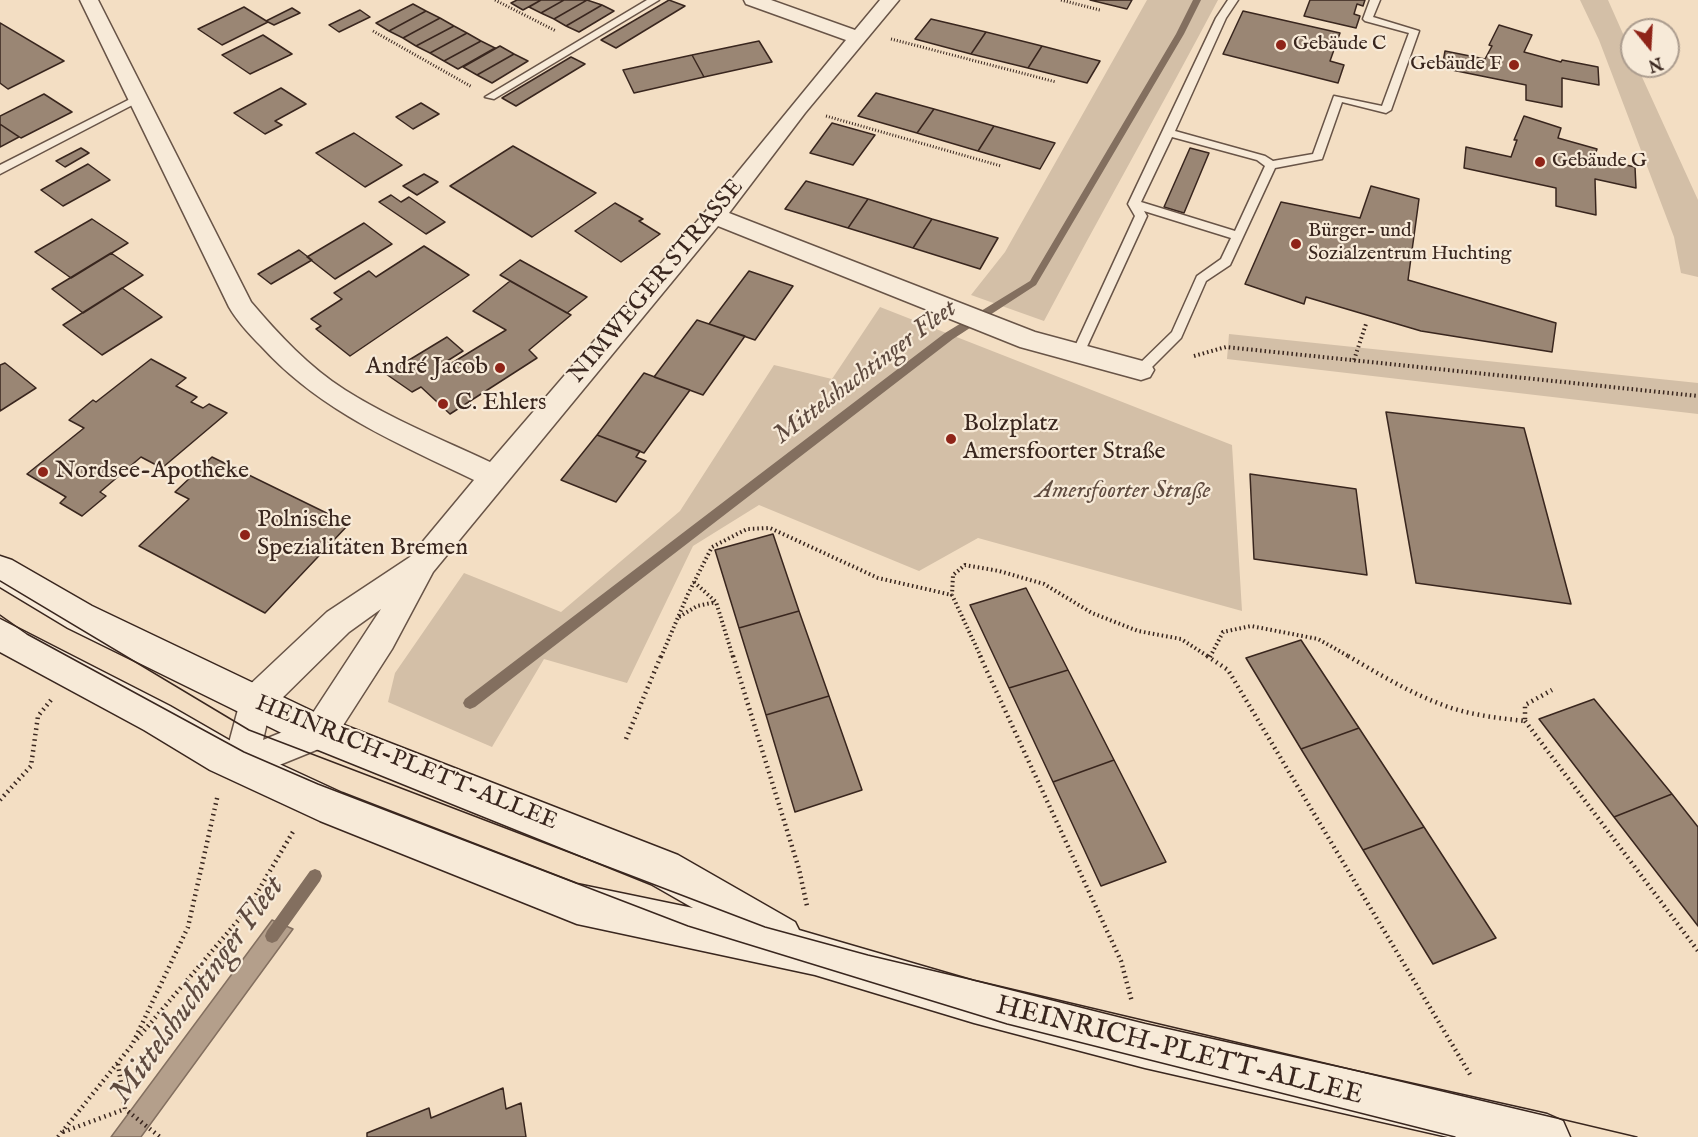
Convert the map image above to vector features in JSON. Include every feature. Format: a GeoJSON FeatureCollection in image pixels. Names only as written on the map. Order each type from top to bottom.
{"type":"FeatureCollection","features":[{"type":"Feature","properties":{"kind":"main road","name":"HEINRICH-PLETT-ALLEE"},"geometry":{"type":"LineString","coordinates":[[0,570],[80,617],[319,733],[664,869],[815,954]]}},
{"type":"Feature","properties":{"kind":"main road","name":"HEINRICH-PLETT-ALLEE"},"geometry":{"type":"LineString","coordinates":[[0,634],[240,765],[311,798],[577,904],[815,954],[974,1002],[1145,1046],[1547,1137]]}},
{"type":"Feature","properties":{"kind":"street"},"geometry":{"type":"LineString","coordinates":[[89,0],[241,307],[275,348],[316,384],[355,410],[494,477]]}},
{"type":"Feature","properties":{"kind":"street"},"geometry":{"type":"LineString","coordinates":[[753,0],[857,37]]}},
{"type":"Feature","properties":{"kind":"street","name":"NIMWEGER STRASSE"},"geometry":{"type":"LineString","coordinates":[[319,733],[381,639],[422,563],[714,216],[798,109],[890,0]]}},
{"type":"Feature","properties":{"kind":"street"},"geometry":{"type":"LineString","coordinates":[[714,216],[1029,340],[1141,370]]}},
{"type":"Feature","properties":{"kind":"street","name":"NIMWEGER STRASSE"},"geometry":{"type":"LineString","coordinates":[[255,702],[338,622],[422,563]]}},
{"type":"Feature","properties":{"kind":"street"},"geometry":{"type":"LineString","coordinates":[[240,765],[255,702]]}},
{"type":"Feature","properties":{"kind":"street"},"geometry":{"type":"LineString","coordinates":[[240,765],[319,733]]}},
{"type":"Feature","properties":{"kind":"lane"},"geometry":{"type":"LineString","coordinates":[[490,97],[654,0]]}},
{"type":"Feature","properties":{"kind":"lane"},"geometry":{"type":"LineString","coordinates":[[1134,204],[1221,18],[1233,0]]}},
{"type":"Feature","properties":{"kind":"lane"},"geometry":{"type":"LineString","coordinates":[[1169,133],[1261,158],[1271,165],[1318,157],[1338,98],[1386,110],[1414,31],[1368,20],[1375,0]]}},
{"type":"Feature","properties":{"kind":"lane"},"geometry":{"type":"LineString","coordinates":[[0,170],[138,98]]}},
{"type":"Feature","properties":{"kind":"lane"},"geometry":{"type":"LineString","coordinates":[[1141,370],[1177,335],[1202,279],[1226,262],[1271,165]]}},
{"type":"Feature","properties":{"kind":"lane"},"geometry":{"type":"LineString","coordinates":[[1134,204],[1238,236]]}},
{"type":"Feature","properties":{"kind":"lane"},"geometry":{"type":"LineString","coordinates":[[1078,352],[1141,216],[1134,204]]}},
{"type":"Feature","properties":{"kind":"path"},"geometry":{"type":"LineString","coordinates":[[495,0],[580,44]]}},
{"type":"Feature","properties":{"kind":"path"},"geometry":{"type":"LineString","coordinates":[[1062,0],[1100,10]]}},
{"type":"Feature","properties":{"kind":"path"},"geometry":{"type":"LineString","coordinates":[[373,32],[490,97]]}},
{"type":"Feature","properties":{"kind":"path"},"geometry":{"type":"LineString","coordinates":[[857,37],[889,39],[1056,82]]}},
{"type":"Feature","properties":{"kind":"path"},"geometry":{"type":"LineString","coordinates":[[798,109],[1001,165]]}},
{"type":"Feature","properties":{"kind":"path"},"geometry":{"type":"LineString","coordinates":[[1354,360],[1366,324]]}},
{"type":"Feature","properties":{"kind":"path"},"geometry":{"type":"LineString","coordinates":[[1141,370],[1227,347],[1698,396]]}},
{"type":"Feature","properties":{"kind":"path"},"geometry":{"type":"LineString","coordinates":[[626,739],[678,617],[712,546],[747,529],[770,528],[878,578],[952,595]]}},
{"type":"Feature","properties":{"kind":"path"},"geometry":{"type":"LineString","coordinates":[[1145,1046],[1121,961],[952,595],[953,575],[965,565],[999,571],[1044,584],[1092,613],[1138,631],[1181,639],[1228,670],[1502,1126]]}},
{"type":"Feature","properties":{"kind":"path"},"geometry":{"type":"LineString","coordinates":[[694,582],[717,602],[799,869],[815,954]]}},
{"type":"Feature","properties":{"kind":"path"},"geometry":{"type":"LineString","coordinates":[[678,617],[697,606],[717,602]]}},
{"type":"Feature","properties":{"kind":"path"},"geometry":{"type":"LineString","coordinates":[[1210,658],[1223,632],[1251,626],[1318,639],[1397,684],[1444,706],[1493,718],[1525,721]]}},
{"type":"Feature","properties":{"kind":"path"},"geometry":{"type":"LineString","coordinates":[[0,800],[31,766],[38,716],[72,675]]}},
{"type":"Feature","properties":{"kind":"path"},"geometry":{"type":"LineString","coordinates":[[1552,690],[1525,705],[1525,721],[1698,951]]}},
{"type":"Feature","properties":{"kind":"path"},"geometry":{"type":"LineString","coordinates":[[132,1045],[188,927],[216,796],[240,765]]}},
{"type":"Feature","properties":{"kind":"path"},"geometry":{"type":"LineString","coordinates":[[60,1134],[247,910],[311,798]]}},
{"type":"Feature","properties":{"kind":"path"},"geometry":{"type":"LineString","coordinates":[[117,1063],[125,1109],[158,1136]]}},
{"type":"Feature","properties":{"kind":"path"},"geometry":{"type":"LineString","coordinates":[[60,1134],[125,1109]]}},
{"type":"Feature","properties":{"kind":"green space"},"geometry":{"type":"Polygon","coordinates":[[[1147,0],[1218,0],[1044,321],[971,295],[1005,252],[1147,0]]]}},
{"type":"Feature","properties":{"kind":"green space"},"geometry":{"type":"Polygon","coordinates":[[[1580,0],[1608,0],[1620,27],[1620,78],[1642,78],[1698,200],[1698,277],[1681,273],[1674,237],[1599,40],[1580,0]]]}},
{"type":"Feature","properties":{"kind":"green space","name":"Amersfoorter Straße"},"geometry":{"type":"Polygon","coordinates":[[[880,307],[1232,445],[1242,611],[978,538],[919,571],[759,505],[693,546],[627,683],[544,659],[492,747],[388,702],[395,673],[464,573],[561,612],[680,511],[774,365],[832,379],[880,307]]]}},
{"type":"Feature","properties":{"kind":"green space"},"geometry":{"type":"Polygon","coordinates":[[[1229,334],[1698,383],[1698,414],[1227,359],[1229,334]]]}},
{"type":"Feature","properties":{"kind":"shaded area"},"geometry":{"type":"Polygon","coordinates":[[[272,920],[293,929],[141,1137],[111,1137],[272,920]]]}},
{"type":"Feature","properties":{"kind":"building"},"geometry":{"type":"Polygon","coordinates":[[[517,0],[541,0],[523,10],[511,3],[517,0]]]}},
{"type":"Feature","properties":{"kind":"building"},"geometry":{"type":"Polygon","coordinates":[[[541,0],[564,0],[541,13],[529,7],[541,0]]]}},
{"type":"Feature","properties":{"kind":"building"},"geometry":{"type":"Polygon","coordinates":[[[564,0],[587,0],[554,19],[541,13],[564,0]]]}},
{"type":"Feature","properties":{"kind":"building"},"geometry":{"type":"Polygon","coordinates":[[[587,0],[602,5],[566,26],[554,19],[587,0]]]}},
{"type":"Feature","properties":{"kind":"building"},"geometry":{"type":"Polygon","coordinates":[[[669,0],[685,6],[616,48],[601,40],[669,0]]]}},
{"type":"Feature","properties":{"kind":"building"},"geometry":{"type":"Polygon","coordinates":[[[1090,0],[1132,0],[1127,9],[1090,0]]]}},
{"type":"Feature","properties":{"kind":"building"},"geometry":{"type":"Polygon","coordinates":[[[1310,0],[1365,0],[1363,6],[1357,4],[1354,14],[1360,16],[1356,28],[1304,16],[1310,0]]]}},
{"type":"Feature","properties":{"kind":"building"},"geometry":{"type":"Polygon","coordinates":[[[413,4],[426,11],[389,31],[376,23],[413,4]]]}},
{"type":"Feature","properties":{"kind":"building"},"geometry":{"type":"Polygon","coordinates":[[[602,5],[614,11],[579,32],[566,26],[602,5]]]}},
{"type":"Feature","properties":{"kind":"building"},"geometry":{"type":"Polygon","coordinates":[[[244,7],[268,22],[222,45],[198,29],[244,7]]]}},
{"type":"Feature","properties":{"kind":"building"},"geometry":{"type":"Polygon","coordinates":[[[292,8],[300,13],[274,25],[266,21],[292,8]]]}},
{"type":"Feature","properties":{"kind":"building"},"geometry":{"type":"Polygon","coordinates":[[[360,10],[370,17],[339,32],[329,25],[360,10]]]}},
{"type":"Feature","properties":{"kind":"building"},"geometry":{"type":"Polygon","coordinates":[[[426,11],[440,18],[403,38],[389,31],[426,11]]]}},
{"type":"Feature","properties":{"kind":"building","name":"Gebäude C"},"geometry":{"type":"Polygon","coordinates":[[[1243,11],[1340,33],[1330,61],[1344,65],[1338,83],[1223,54],[1243,11]]]}},
{"type":"Feature","properties":{"kind":"building"},"geometry":{"type":"Polygon","coordinates":[[[440,18],[454,26],[416,46],[403,38],[440,18]]]}},
{"type":"Feature","properties":{"kind":"building"},"geometry":{"type":"Polygon","coordinates":[[[931,19],[986,32],[971,54],[915,39],[931,19]]]}},
{"type":"Feature","properties":{"kind":"building"},"geometry":{"type":"Polygon","coordinates":[[[0,23],[64,61],[8,89],[0,83],[0,23]]]}},
{"type":"Feature","properties":{"kind":"building","name":"Gebäude F"},"geometry":{"type":"Polygon","coordinates":[[[1499,25],[1532,35],[1524,52],[1561,62],[1562,60],[1598,67],[1599,85],[1562,78],[1562,107],[1526,100],[1526,85],[1442,68],[1445,51],[1485,59],[1499,25]]]}},
{"type":"Feature","properties":{"kind":"building"},"geometry":{"type":"Polygon","coordinates":[[[454,26],[467,33],[430,53],[416,46],[454,26]]]}},
{"type":"Feature","properties":{"kind":"building"},"geometry":{"type":"Polygon","coordinates":[[[986,32],[1042,46],[1028,68],[971,54],[986,32]]]}},
{"type":"Feature","properties":{"kind":"building"},"geometry":{"type":"Polygon","coordinates":[[[467,33],[481,41],[444,61],[430,53],[467,33]]]}},
{"type":"Feature","properties":{"kind":"building"},"geometry":{"type":"Polygon","coordinates":[[[263,35],[292,54],[250,74],[222,55],[263,35]]]}},
{"type":"Feature","properties":{"kind":"building"},"geometry":{"type":"Polygon","coordinates":[[[481,41],[495,48],[458,69],[444,61],[481,41]]]}},
{"type":"Feature","properties":{"kind":"building"},"geometry":{"type":"Polygon","coordinates":[[[759,41],[772,62],[704,77],[692,55],[759,41]]]}},
{"type":"Feature","properties":{"kind":"building"},"geometry":{"type":"Polygon","coordinates":[[[500,46],[514,54],[477,75],[463,67],[500,46]]]}},
{"type":"Feature","properties":{"kind":"building"},"geometry":{"type":"Polygon","coordinates":[[[1042,46],[1100,61],[1087,83],[1028,68],[1042,46]]]}},
{"type":"Feature","properties":{"kind":"building"},"geometry":{"type":"Polygon","coordinates":[[[514,54],[528,61],[492,83],[477,75],[514,54]]]}},
{"type":"Feature","properties":{"kind":"building"},"geometry":{"type":"Polygon","coordinates":[[[692,55],[704,77],[634,93],[623,70],[692,55]]]}},
{"type":"Feature","properties":{"kind":"building"},"geometry":{"type":"Polygon","coordinates":[[[571,57],[585,64],[516,106],[502,98],[571,57]]]}},
{"type":"Feature","properties":{"kind":"building"},"geometry":{"type":"Polygon","coordinates":[[[281,88],[306,104],[275,121],[282,125],[265,134],[234,113],[281,88]]]}},
{"type":"Feature","properties":{"kind":"building"},"geometry":{"type":"Polygon","coordinates":[[[876,93],[934,109],[917,133],[858,116],[876,93]]]}},
{"type":"Feature","properties":{"kind":"building"},"geometry":{"type":"Polygon","coordinates":[[[44,94],[72,112],[21,138],[0,124],[0,116],[44,94]]]}},
{"type":"Feature","properties":{"kind":"building"},"geometry":{"type":"Polygon","coordinates":[[[421,103],[439,114],[413,129],[396,117],[421,103]]]}},
{"type":"Feature","properties":{"kind":"building"},"geometry":{"type":"Polygon","coordinates":[[[934,109],[994,126],[978,151],[917,133],[934,109]]]}},
{"type":"Feature","properties":{"kind":"building","name":"Gebäude G"},"geometry":{"type":"Polygon","coordinates":[[[1524,116],[1561,128],[1558,138],[1597,149],[1594,158],[1635,167],[1636,188],[1595,179],[1596,215],[1556,206],[1556,188],[1464,168],[1466,147],[1511,157],[1517,140],[1514,140],[1524,116]]]}},
{"type":"Feature","properties":{"kind":"building"},"geometry":{"type":"Polygon","coordinates":[[[832,123],[875,135],[853,165],[810,153],[832,123]]]}},
{"type":"Feature","properties":{"kind":"building"},"geometry":{"type":"Polygon","coordinates":[[[0,124],[19,137],[0,147],[0,124]]]}},
{"type":"Feature","properties":{"kind":"building"},"geometry":{"type":"Polygon","coordinates":[[[994,126],[1055,143],[1040,169],[978,151],[994,126]]]}},
{"type":"Feature","properties":{"kind":"building"},"geometry":{"type":"Polygon","coordinates":[[[354,133],[402,165],[365,187],[316,153],[354,133]]]}},
{"type":"Feature","properties":{"kind":"building"},"geometry":{"type":"Polygon","coordinates":[[[513,146],[596,193],[532,237],[450,186],[513,146]]]}},
{"type":"Feature","properties":{"kind":"building"},"geometry":{"type":"Polygon","coordinates":[[[81,148],[89,153],[65,167],[56,161],[81,148]]]}},
{"type":"Feature","properties":{"kind":"building"},"geometry":{"type":"Polygon","coordinates":[[[1190,148],[1209,153],[1184,213],[1164,207],[1190,148]]]}},
{"type":"Feature","properties":{"kind":"building"},"geometry":{"type":"Polygon","coordinates":[[[88,164],[110,180],[63,206],[41,190],[88,164]]]}},
{"type":"Feature","properties":{"kind":"building"},"geometry":{"type":"Polygon","coordinates":[[[424,174],[438,182],[417,195],[403,186],[424,174]]]}},
{"type":"Feature","properties":{"kind":"building"},"geometry":{"type":"Polygon","coordinates":[[[806,181],[868,199],[848,228],[785,209],[806,181]]]}},
{"type":"Feature","properties":{"kind":"building"},"geometry":{"type":"Polygon","coordinates":[[[1371,186],[1419,199],[1408,280],[1556,323],[1552,352],[1421,331],[1306,297],[1304,304],[1245,284],[1281,202],[1360,218],[1371,186]]]}},
{"type":"Feature","properties":{"kind":"building"},"geometry":{"type":"Polygon","coordinates":[[[391,195],[401,202],[409,197],[445,222],[426,234],[379,202],[391,195]]]}},
{"type":"Feature","properties":{"kind":"building"},"geometry":{"type":"Polygon","coordinates":[[[868,199],[932,219],[913,248],[848,228],[868,199]]]}},
{"type":"Feature","properties":{"kind":"building"},"geometry":{"type":"Polygon","coordinates":[[[615,203],[643,219],[639,221],[660,234],[621,262],[575,231],[615,203]]]}},
{"type":"Feature","properties":{"kind":"building"},"geometry":{"type":"Polygon","coordinates":[[[92,219],[128,243],[71,278],[35,252],[92,219]]]}},
{"type":"Feature","properties":{"kind":"building"},"geometry":{"type":"Polygon","coordinates":[[[932,219],[998,238],[980,269],[913,248],[932,219]]]}},
{"type":"Feature","properties":{"kind":"building"},"geometry":{"type":"Polygon","coordinates":[[[364,223],[392,244],[335,279],[307,257],[364,223]]]}},
{"type":"Feature","properties":{"kind":"building"},"geometry":{"type":"Polygon","coordinates":[[[424,246],[469,275],[350,356],[316,329],[321,326],[311,319],[342,299],[334,293],[369,271],[376,277],[424,246]]]}},
{"type":"Feature","properties":{"kind":"building"},"geometry":{"type":"Polygon","coordinates":[[[299,250],[312,260],[271,284],[258,274],[299,250]]]}},
{"type":"Feature","properties":{"kind":"building"},"geometry":{"type":"Polygon","coordinates":[[[111,253],[143,275],[83,313],[52,289],[111,253]]]}},
{"type":"Feature","properties":{"kind":"building"},"geometry":{"type":"Polygon","coordinates":[[[520,260],[587,297],[567,313],[500,275],[520,260]]]}},
{"type":"Feature","properties":{"kind":"building"},"geometry":{"type":"Polygon","coordinates":[[[749,271],[793,286],[755,340],[709,324],[749,271]]]}},
{"type":"Feature","properties":{"kind":"building"},"geometry":{"type":"Polygon","coordinates":[[[510,281],[571,315],[529,350],[537,358],[450,414],[421,387],[412,392],[386,374],[447,337],[463,351],[444,363],[447,366],[506,330],[473,311],[510,281]]]}},
{"type":"Feature","properties":{"kind":"building"},"geometry":{"type":"Polygon","coordinates":[[[122,288],[162,317],[102,355],[63,325],[122,288]]]}},
{"type":"Feature","properties":{"kind":"building"},"geometry":{"type":"Polygon","coordinates":[[[697,320],[745,336],[703,395],[654,377],[697,320]]]}},
{"type":"Feature","properties":{"kind":"building"},"geometry":{"type":"Polygon","coordinates":[[[151,359],[186,378],[176,386],[197,397],[191,402],[203,408],[209,404],[227,413],[162,468],[141,457],[100,492],[106,496],[82,516],[60,503],[66,497],[27,474],[84,428],[69,420],[151,359]]]}},
{"type":"Feature","properties":{"kind":"building"},"geometry":{"type":"Polygon","coordinates":[[[5,363],[36,388],[0,411],[0,365],[5,363]]]}},
{"type":"Feature","properties":{"kind":"building"},"geometry":{"type":"Polygon","coordinates":[[[644,373],[690,390],[644,453],[597,435],[644,373]]]}},
{"type":"Feature","properties":{"kind":"building"},"geometry":{"type":"Polygon","coordinates":[[[1386,412],[1524,428],[1571,604],[1416,583],[1386,412]]]}},
{"type":"Feature","properties":{"kind":"building"},"geometry":{"type":"Polygon","coordinates":[[[597,435],[640,451],[636,457],[646,461],[616,502],[561,480],[597,435]]]}},
{"type":"Feature","properties":{"kind":"building","name":"Polnische Spezialitäten Bremen"},"geometry":{"type":"Polygon","coordinates":[[[212,457],[349,524],[265,613],[139,546],[189,499],[175,492],[212,457]]]}},
{"type":"Feature","properties":{"kind":"building"},"geometry":{"type":"Polygon","coordinates":[[[1250,474],[1356,489],[1367,575],[1254,559],[1250,474]]]}},
{"type":"Feature","properties":{"kind":"building"},"geometry":{"type":"Polygon","coordinates":[[[773,534],[799,611],[739,628],[715,550],[773,534]]]}},
{"type":"Feature","properties":{"kind":"building"},"geometry":{"type":"Polygon","coordinates":[[[1026,588],[1068,670],[1009,688],[970,605],[1026,588]]]}},
{"type":"Feature","properties":{"kind":"building"},"geometry":{"type":"Polygon","coordinates":[[[799,611],[829,696],[766,715],[739,628],[799,611]]]}},
{"type":"Feature","properties":{"kind":"building"},"geometry":{"type":"Polygon","coordinates":[[[1301,640],[1359,728],[1301,749],[1246,658],[1301,640]]]}},
{"type":"Feature","properties":{"kind":"building"},"geometry":{"type":"Polygon","coordinates":[[[1068,670],[1114,760],[1053,782],[1009,688],[1068,670]]]}},
{"type":"Feature","properties":{"kind":"building"},"geometry":{"type":"Polygon","coordinates":[[[829,696],[862,790],[795,812],[766,715],[829,696]]]}},
{"type":"Feature","properties":{"kind":"building"},"geometry":{"type":"Polygon","coordinates":[[[1594,699],[1672,794],[1614,817],[1539,719],[1594,699]]]}},
{"type":"Feature","properties":{"kind":"building"},"geometry":{"type":"Polygon","coordinates":[[[1359,728],[1424,827],[1363,850],[1301,749],[1359,728]]]}},
{"type":"Feature","properties":{"kind":"building"},"geometry":{"type":"Polygon","coordinates":[[[1114,760],[1166,862],[1101,886],[1053,782],[1114,760]]]}},
{"type":"Feature","properties":{"kind":"building"},"geometry":{"type":"Polygon","coordinates":[[[1672,794],[1698,827],[1698,926],[1614,817],[1672,794]]]}},
{"type":"Feature","properties":{"kind":"building"},"geometry":{"type":"Polygon","coordinates":[[[1424,827],[1496,938],[1433,964],[1363,850],[1424,827]]]}},
{"type":"Feature","properties":{"kind":"building"},"geometry":{"type":"Polygon","coordinates":[[[503,1088],[506,1109],[521,1103],[526,1137],[367,1137],[367,1133],[429,1108],[431,1118],[503,1088]]]}},
{"type":"Feature","properties":{"kind":"waterway","name":"Mittelshuchtinger Fleet"},"geometry":{"type":"LineString","coordinates":[[470,703],[949,336],[1033,283],[1180,34],[1197,0]]}},
{"type":"Feature","properties":{"kind":"waterway","name":"Mittelshuchtinger Fleet"},"geometry":{"type":"LineString","coordinates":[[272,936],[315,876]]}},
{"type":"Feature","properties":{"kind":"tram line"},"geometry":{"type":"LineString","coordinates":[[0,581],[249,730],[765,927],[868,955],[1637,1137]]}},
{"type":"Feature","properties":{"kind":"tram line"},"geometry":{"type":"LineString","coordinates":[[0,615],[27,634],[244,752],[318,784],[688,926],[1007,1024],[1455,1137]]}},
{"type":"Feature","properties":{"kind":"place","name":"Gebäude C"},"geometry":{"type":"Point","coordinates":[1281,45]}},
{"type":"Feature","properties":{"kind":"place","name":"Gebäude F"},"geometry":{"type":"Point","coordinates":[1514,65]}},
{"type":"Feature","properties":{"kind":"place","name":"Gebäude G"},"geometry":{"type":"Point","coordinates":[1540,162]}},
{"type":"Feature","properties":{"kind":"place","name":"Bürger- und Sozialzentrum Huchting"},"geometry":{"type":"Point","coordinates":[1296,244]}},
{"type":"Feature","properties":{"kind":"place","name":"André Jacob"},"geometry":{"type":"Point","coordinates":[500,368]}},
{"type":"Feature","properties":{"kind":"place","name":"C. Ehlers"},"geometry":{"type":"Point","coordinates":[443,404]}},
{"type":"Feature","properties":{"kind":"place","name":"Bolzplatz Amersfoorter Straße"},"geometry":{"type":"Point","coordinates":[951,439]}},
{"type":"Feature","properties":{"kind":"place","name":"Nordsee-Apotheke"},"geometry":{"type":"Point","coordinates":[43,472]}},
{"type":"Feature","properties":{"kind":"place","name":"Polnische Spezialitäten Bremen"},"geometry":{"type":"Point","coordinates":[245,535]}}]}
